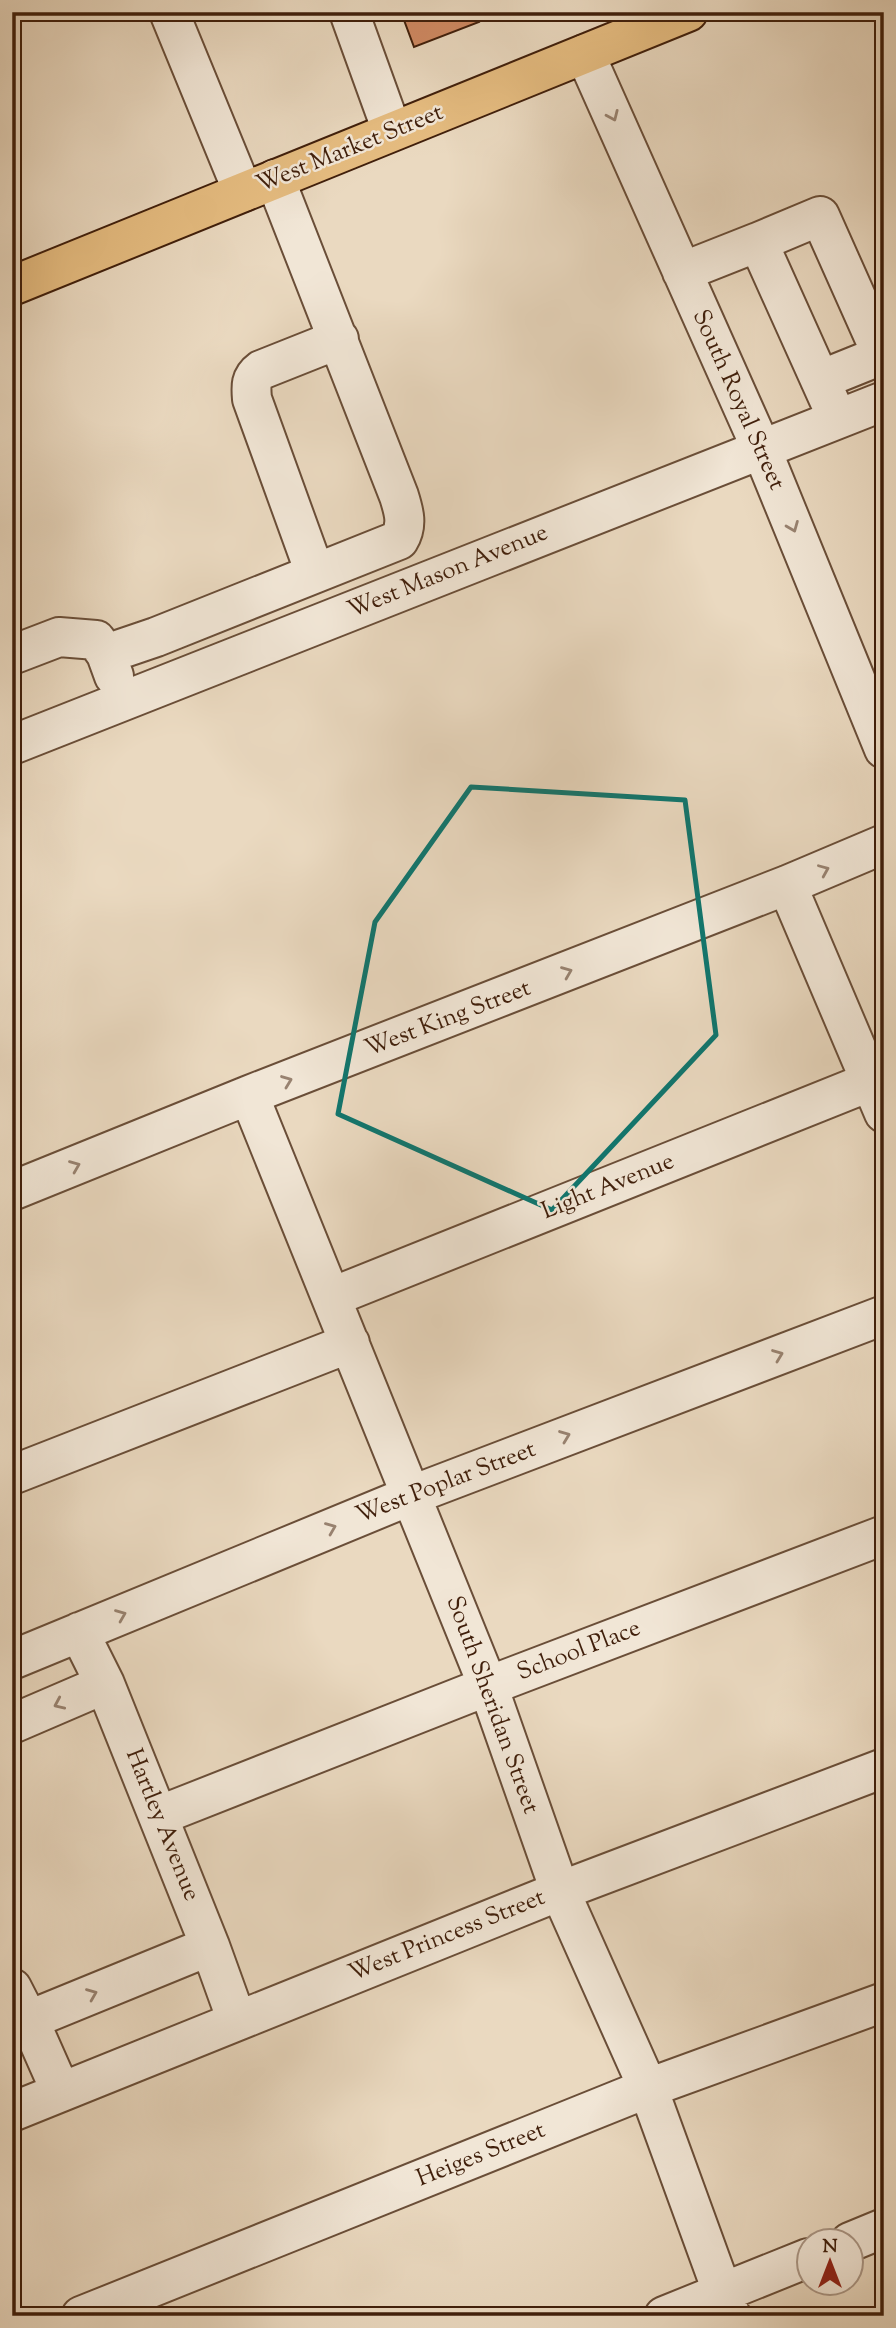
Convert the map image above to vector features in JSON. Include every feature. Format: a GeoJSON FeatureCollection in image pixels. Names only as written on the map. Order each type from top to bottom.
{"type":"FeatureCollection","features":[{"type":"Feature","properties":{"kind":"main road","name":"West Market Street"},"geometry":{"type":"LineString","coordinates":[[12,286],[585,54],[655,20],[688,12]]}},
{"type":"Feature","properties":{"kind":"street"},"geometry":{"type":"LineString","coordinates":[[106,654],[156,637],[399,540],[405,531],[405,514],[399,496],[339,339],[169,12]]}},
{"type":"Feature","properties":{"kind":"street"},"geometry":{"type":"LineString","coordinates":[[349,12],[392,131]]}},
{"type":"Feature","properties":{"kind":"street","name":"South Royal Street"},"geometry":{"type":"LineString","coordinates":[[585,54],[761,448],[884,749]]}},
{"type":"Feature","properties":{"kind":"street"},"geometry":{"type":"LineString","coordinates":[[682,272],[820,216],[882,355],[820,380]]}},
{"type":"Feature","properties":{"kind":"street"},"geometry":{"type":"LineString","coordinates":[[758,242],[838,419]]}},
{"type":"Feature","properties":{"kind":"street"},"geometry":{"type":"LineString","coordinates":[[314,573],[252,399],[251,386],[254,376],[261,370],[339,339]]}},
{"type":"Feature","properties":{"kind":"street","name":"West Mason Avenue"},"geometry":{"type":"LineString","coordinates":[[12,745],[884,401]]}},
{"type":"Feature","properties":{"kind":"street"},"geometry":{"type":"LineString","coordinates":[[12,654],[59,637],[96,640],[106,654],[124,701]]}},
{"type":"Feature","properties":{"kind":"street","name":"West King Street"},"geometry":{"type":"LineString","coordinates":[[12,1191],[249,1095],[787,886],[884,844]]}},
{"type":"Feature","properties":{"kind":"street"},"geometry":{"type":"LineString","coordinates":[[787,886],[879,1090]]}},
{"type":"Feature","properties":{"kind":"street","name":"Light Avenue"},"geometry":{"type":"LineString","coordinates":[[331,1297],[879,1090]]}},
{"type":"Feature","properties":{"kind":"street","name":"South Sheridan Street"},"geometry":{"type":"LineString","coordinates":[[249,1095],[488,1686],[560,1891],[648,2088],[727,2304]]}},
{"type":"Feature","properties":{"kind":"street","name":"West Poplar Street"},"geometry":{"type":"LineString","coordinates":[[12,1660],[412,1495],[884,1315]]}},
{"type":"Feature","properties":{"kind":"street"},"geometry":{"type":"LineString","coordinates":[[12,1475],[350,1343]]}},
{"type":"Feature","properties":{"kind":"street","name":"School Place"},"geometry":{"type":"LineString","coordinates":[[158,1816],[488,1686],[884,1535]]}},
{"type":"Feature","properties":{"kind":"street","name":"Hartley Avenue"},"geometry":{"type":"LineString","coordinates":[[79,1632],[105,1684],[210,1946],[237,2021]]}},
{"type":"Feature","properties":{"kind":"street"},"geometry":{"type":"LineString","coordinates":[[12,1724],[105,1684]]}},
{"type":"Feature","properties":{"kind":"street","name":"West Princess Street"},"geometry":{"type":"LineString","coordinates":[[12,2112],[560,1891],[884,1768]]}},
{"type":"Feature","properties":{"kind":"street"},"geometry":{"type":"LineString","coordinates":[[61,2092],[20,2004],[210,1946]]}},
{"type":"Feature","properties":{"kind":"street","name":"Heiges Street"},"geometry":{"type":"LineString","coordinates":[[81,2316],[648,2088],[884,2001]]}},
{"type":"Feature","properties":{"kind":"street"},"geometry":{"type":"LineString","coordinates":[[864,2236],[884,2228]]}},
{"type":"Feature","properties":{"kind":"street"},"geometry":{"type":"LineString","coordinates":[[664,2316],[727,2304],[794,2266]]}},
{"type":"Feature","properties":{"kind":"highlighted area"},"geometry":{"type":"Polygon","coordinates":[[[471,787],[685,800],[716,1035],[552,1210],[338,1114],[375,922],[471,787]]]}},
{"type":"Feature","properties":{"kind":"building"},"geometry":{"type":"Polygon","coordinates":[[[401,12],[475,12],[479,22],[414,47],[401,12]]]}}]}
